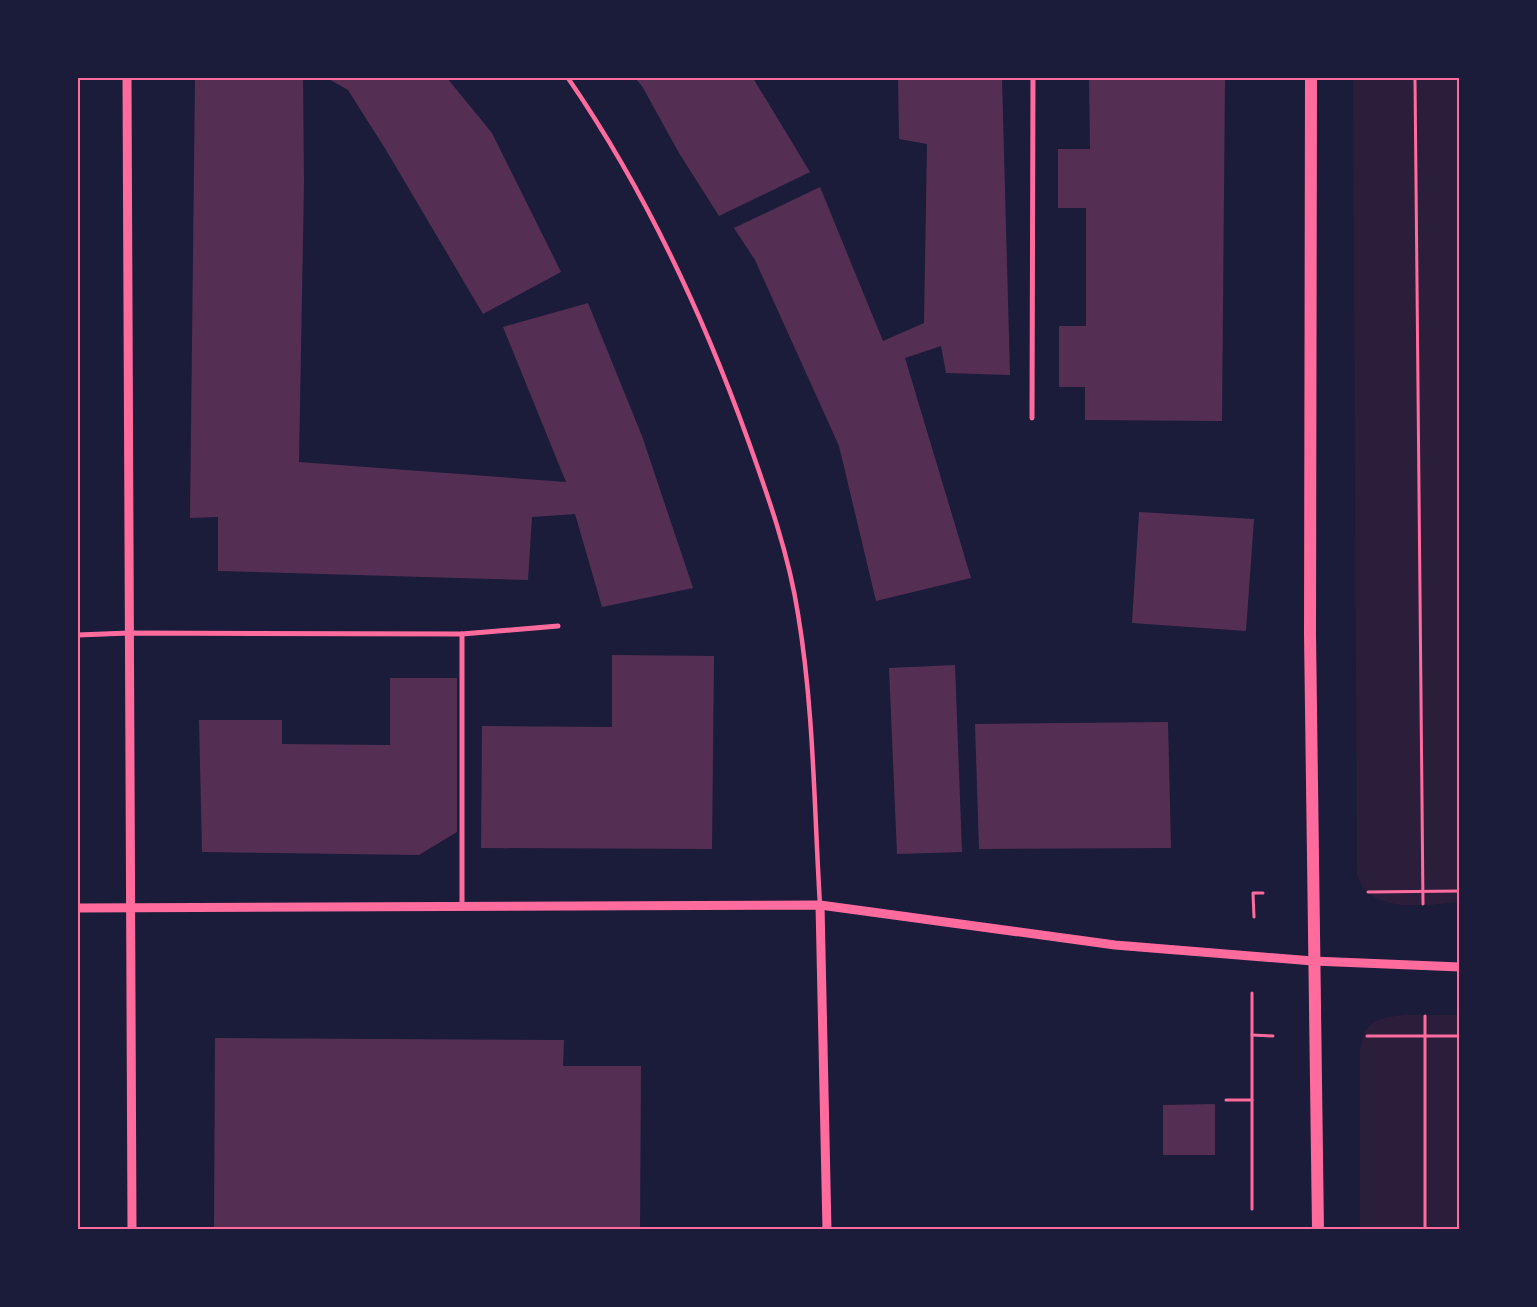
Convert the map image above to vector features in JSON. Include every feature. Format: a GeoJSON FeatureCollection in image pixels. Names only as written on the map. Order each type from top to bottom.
{"type":"FeatureCollection","features":[{"type":"Feature","properties":{"kind":"main road"},"geometry":{"type":"LineString","coordinates":[[1311,78],[1310,614],[1313,962],[1318,1230]]}},
{"type":"Feature","properties":{"kind":"street"},"geometry":{"type":"LineString","coordinates":[[127,78],[132,1230]]}},
{"type":"Feature","properties":{"kind":"street"},"geometry":{"type":"LineString","coordinates":[[568,78],[622,160],[677,264],[735,404],[771,505],[798,612],[805,667],[820,905],[827,1230]]}},
{"type":"Feature","properties":{"kind":"street"},"geometry":{"type":"LineString","coordinates":[[1032,418],[1033,78]]}},
{"type":"Feature","properties":{"kind":"street"},"geometry":{"type":"LineString","coordinates":[[78,635],[129,633],[462,634],[558,626]]}},
{"type":"Feature","properties":{"kind":"street"},"geometry":{"type":"LineString","coordinates":[[462,634],[462,906]]}},
{"type":"Feature","properties":{"kind":"street"},"geometry":{"type":"LineString","coordinates":[[78,908],[820,905],[1115,945],[1313,962],[1460,968]]}},
{"type":"Feature","properties":{"kind":"path"},"geometry":{"type":"LineString","coordinates":[[1415,78],[1423,904]]}},
{"type":"Feature","properties":{"kind":"path"},"geometry":{"type":"LineString","coordinates":[[1368,892],[1460,891]]}},
{"type":"Feature","properties":{"kind":"path"},"geometry":{"type":"LineString","coordinates":[[1254,918],[1253,892],[1263,893]]}},
{"type":"Feature","properties":{"kind":"path"},"geometry":{"type":"LineString","coordinates":[[1252,992],[1252,1209]]}},
{"type":"Feature","properties":{"kind":"path"},"geometry":{"type":"LineString","coordinates":[[1425,1016],[1425,1230]]}},
{"type":"Feature","properties":{"kind":"path"},"geometry":{"type":"LineString","coordinates":[[1252,1036],[1273,1036]]}},
{"type":"Feature","properties":{"kind":"path"},"geometry":{"type":"LineString","coordinates":[[1367,1036],[1460,1036]]}},
{"type":"Feature","properties":{"kind":"path"},"geometry":{"type":"LineString","coordinates":[[1226,1100],[1252,1100]]}},
{"type":"Feature","properties":{"kind":"shaded area"},"geometry":{"type":"Polygon","coordinates":[[[1353,78],[1459,78],[1459,902],[1408,905],[1384,901],[1364,889],[1357,875],[1353,78]]]}},
{"type":"Feature","properties":{"kind":"shaded area"},"geometry":{"type":"Polygon","coordinates":[[[1460,1016],[1459,1229],[1360,1230],[1360,1050],[1364,1034],[1370,1025],[1388,1017],[1460,1016]]]}},
{"type":"Feature","properties":{"kind":"building"},"geometry":{"type":"Polygon","coordinates":[[[195,78],[303,78],[304,183],[299,462],[566,482],[503,327],[588,303],[642,436],[693,588],[602,607],[575,514],[532,517],[528,580],[218,571],[218,517],[190,518],[195,78]]]}},
{"type":"Feature","properties":{"kind":"building"},"geometry":{"type":"Polygon","coordinates":[[[327,78],[447,78],[492,133],[561,272],[483,314],[386,150],[348,90],[327,78]]]}},
{"type":"Feature","properties":{"kind":"building"},"geometry":{"type":"Polygon","coordinates":[[[635,78],[753,78],[810,172],[719,216],[679,153],[642,86],[635,78]]]}},
{"type":"Feature","properties":{"kind":"building"},"geometry":{"type":"Polygon","coordinates":[[[898,78],[1002,78],[1010,375],[946,373],[941,346],[905,358],[971,578],[876,601],[839,446],[755,260],[734,228],[820,187],[883,341],[924,323],[927,144],[899,139],[898,78]]]}},
{"type":"Feature","properties":{"kind":"building"},"geometry":{"type":"Polygon","coordinates":[[[1089,78],[1225,78],[1222,421],[1085,420],[1085,387],[1059,387],[1059,326],[1086,326],[1086,208],[1058,208],[1058,149],[1090,149],[1089,78]]]}},
{"type":"Feature","properties":{"kind":"building"},"geometry":{"type":"Polygon","coordinates":[[[1139,512],[1254,519],[1246,631],[1132,623],[1139,512]]]}},
{"type":"Feature","properties":{"kind":"building"},"geometry":{"type":"Polygon","coordinates":[[[612,655],[714,656],[712,849],[481,848],[482,726],[612,727],[612,655]]]}},
{"type":"Feature","properties":{"kind":"building"},"geometry":{"type":"Polygon","coordinates":[[[955,665],[962,852],[897,854],[889,668],[955,665]]]}},
{"type":"Feature","properties":{"kind":"building"},"geometry":{"type":"Polygon","coordinates":[[[390,678],[457,678],[457,832],[419,855],[202,852],[199,720],[282,720],[282,744],[390,745],[390,678]]]}},
{"type":"Feature","properties":{"kind":"building"},"geometry":{"type":"Polygon","coordinates":[[[1168,722],[1171,848],[979,849],[975,724],[1168,722]]]}},
{"type":"Feature","properties":{"kind":"building"},"geometry":{"type":"Polygon","coordinates":[[[215,1038],[564,1040],[563,1066],[641,1066],[640,1230],[214,1230],[215,1038]]]}},
{"type":"Feature","properties":{"kind":"building"},"geometry":{"type":"Polygon","coordinates":[[[1215,1104],[1215,1155],[1163,1155],[1163,1105],[1215,1104]]]}}]}
